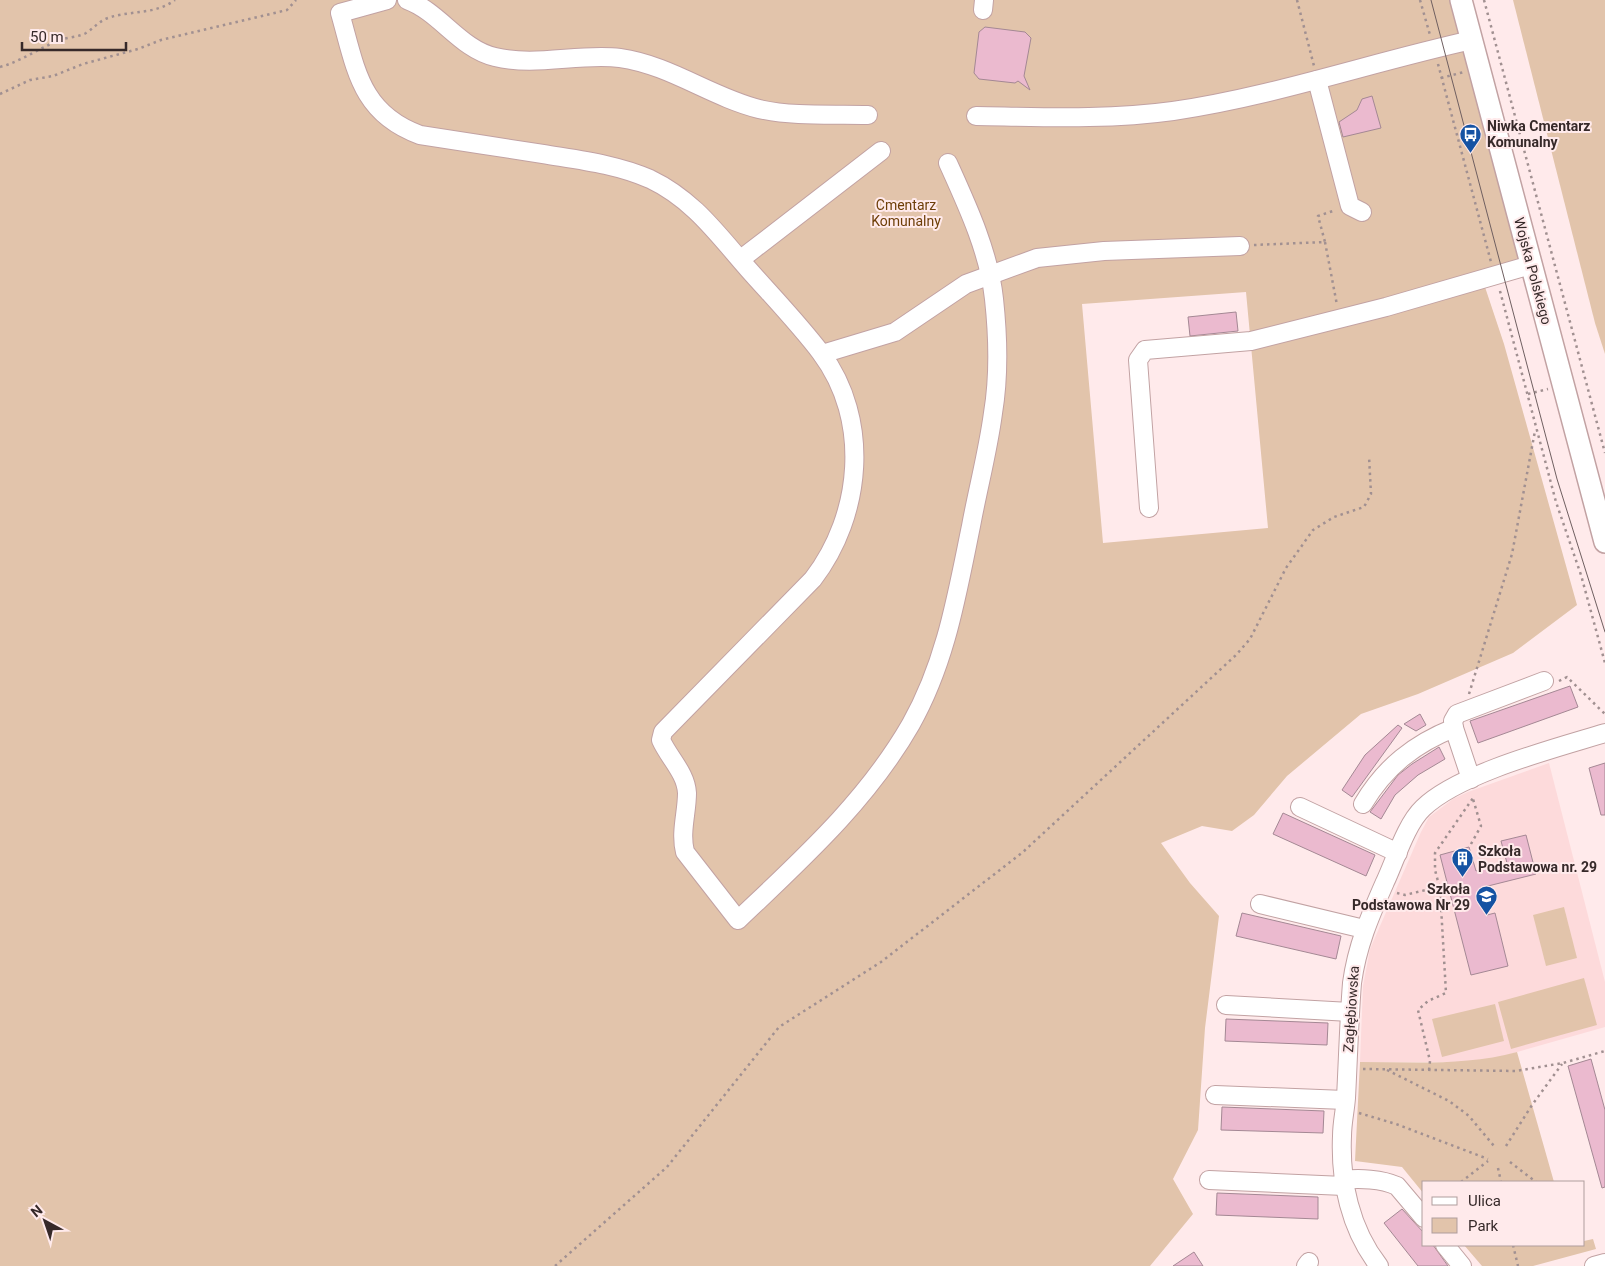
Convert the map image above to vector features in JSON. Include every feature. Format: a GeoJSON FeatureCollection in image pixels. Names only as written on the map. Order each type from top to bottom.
{"type":"FeatureCollection","features":[{"type":"Feature","properties":{"kind":"main road","name":"Wojska Polskiego"},"geometry":{"type":"LineString","coordinates":[[1461,0],[1605,542]]}},
{"type":"Feature","properties":{"kind":"street"},"geometry":{"type":"LineString","coordinates":[[387,0],[340,13],[362,84],[379,111],[394,124],[420,135],[581,160],[616,168],[650,180],[691,205],[822,354],[842,394],[853,437],[854,483],[849,511],[839,538],[827,561],[813,579],[663,732],[661,740],[684,782],[686,793],[683,843],[685,852],[738,920],[834,828],[858,800],[911,724],[940,658],[951,623],[993,413],[996,338],[994,298],[980,241],[948,163]]}},
{"type":"Feature","properties":{"kind":"street"},"geometry":{"type":"LineString","coordinates":[[407,0],[429,13],[474,48],[495,57],[548,60],[619,58],[662,69],[758,109],[784,112],[868,114]]}},
{"type":"Feature","properties":{"kind":"street"},"geometry":{"type":"LineString","coordinates":[[976,116],[1115,117],[1229,101],[1472,40]]}},
{"type":"Feature","properties":{"kind":"street"},"geometry":{"type":"LineString","coordinates":[[1317,80],[1356,209]]}},
{"type":"Feature","properties":{"kind":"street"},"geometry":{"type":"LineString","coordinates":[[741,259],[881,151]]}},
{"type":"Feature","properties":{"kind":"street"},"geometry":{"type":"LineString","coordinates":[[822,354],[896,332],[940,300],[966,284],[1037,258],[1065,254],[1240,246]]}},
{"type":"Feature","properties":{"kind":"street"},"geometry":{"type":"LineString","coordinates":[[1149,508],[1138,360],[1145,350],[1251,341],[1320,324],[1531,265]]}},
{"type":"Feature","properties":{"kind":"street"},"geometry":{"type":"LineString","coordinates":[[1471,785],[1454,728],[1453,721],[1457,714],[1551,681]]}},
{"type":"Feature","properties":{"kind":"street"},"geometry":{"type":"LineString","coordinates":[[1363,804],[1376,782],[1404,755],[1436,735],[1454,728]]}},
{"type":"Feature","properties":{"kind":"street","name":"Zagłębiowska"},"geometry":{"type":"LineString","coordinates":[[1378,1266],[1360,1234],[1343,1183],[1342,1135],[1349,1106],[1350,1012],[1355,959],[1364,928],[1398,853],[1422,809],[1440,794],[1471,785],[1550,750],[1605,733]]}},
{"type":"Feature","properties":{"kind":"street"},"geometry":{"type":"LineString","coordinates":[[1300,807],[1398,853]]}},
{"type":"Feature","properties":{"kind":"street"},"geometry":{"type":"LineString","coordinates":[[1260,904],[1364,928]]}},
{"type":"Feature","properties":{"kind":"street"},"geometry":{"type":"LineString","coordinates":[[1226,1005],[1350,1012]]}},
{"type":"Feature","properties":{"kind":"street"},"geometry":{"type":"LineString","coordinates":[[1214,1095],[1349,1106]]}},
{"type":"Feature","properties":{"kind":"street"},"geometry":{"type":"LineString","coordinates":[[1209,1180],[1343,1183],[1353,1178],[1391,1183],[1397,1186],[1422,1216]]}},
{"type":"Feature","properties":{"kind":"street"},"geometry":{"type":"LineString","coordinates":[[1446,1246],[1462,1266]]}},
{"type":"Feature","properties":{"kind":"street"},"geometry":{"type":"LineString","coordinates":[[1594,1266],[1605,1263]]}},
{"type":"Feature","properties":{"kind":"path"},"geometry":{"type":"LineString","coordinates":[[0,67],[21,61],[42,47],[66,37],[85,34],[95,24],[108,18],[155,10],[165,7],[175,0]]}},
{"type":"Feature","properties":{"kind":"path"},"geometry":{"type":"LineString","coordinates":[[0,94],[30,80],[53,76],[83,64],[138,49],[161,40],[287,10],[296,0]]}},
{"type":"Feature","properties":{"kind":"path"},"geometry":{"type":"LineString","coordinates":[[1297,0],[1317,80]]}},
{"type":"Feature","properties":{"kind":"path"},"geometry":{"type":"LineString","coordinates":[[1420,0],[1556,502],[1581,576],[1605,663]]}},
{"type":"Feature","properties":{"kind":"path"},"geometry":{"type":"LineString","coordinates":[[1484,0],[1605,453]]}},
{"type":"Feature","properties":{"kind":"path"},"geometry":{"type":"LineString","coordinates":[[1320,324],[1318,315],[1334,310],[1337,306],[1318,216],[1356,209]]}},
{"type":"Feature","properties":{"kind":"path"},"geometry":{"type":"LineString","coordinates":[[1240,246],[1325,242]]}},
{"type":"Feature","properties":{"kind":"path"},"geometry":{"type":"LineString","coordinates":[[1464,710],[1512,554],[1529,456],[1534,432],[1537,430]]}},
{"type":"Feature","properties":{"kind":"path"},"geometry":{"type":"LineString","coordinates":[[556,1266],[667,1168],[779,1027],[881,962],[1023,852],[1236,655],[1250,639],[1286,568],[1314,530],[1334,517],[1364,507],[1371,494],[1369,456]]}},
{"type":"Feature","properties":{"kind":"path"},"geometry":{"type":"LineString","coordinates":[[1551,681],[1567,678],[1605,714]]}},
{"type":"Feature","properties":{"kind":"path"},"geometry":{"type":"LineString","coordinates":[[1471,785],[1481,826],[1471,844]]}},
{"type":"Feature","properties":{"kind":"path"},"geometry":{"type":"LineString","coordinates":[[1429,1070],[1430,1061],[1418,1010],[1428,1002],[1446,993],[1435,853],[1473,798]]}},
{"type":"Feature","properties":{"kind":"path"},"geometry":{"type":"LineString","coordinates":[[1394,893],[1405,895],[1448,885]]}},
{"type":"Feature","properties":{"kind":"path"},"geometry":{"type":"LineString","coordinates":[[1362,1069],[1516,1071],[1563,1063],[1605,1051]]}},
{"type":"Feature","properties":{"kind":"path"},"geometry":{"type":"LineString","coordinates":[[1506,1146],[1532,1105],[1563,1063]]}},
{"type":"Feature","properties":{"kind":"path"},"geometry":{"type":"LineString","coordinates":[[1385,1070],[1449,1101],[1469,1116],[1494,1146]]}},
{"type":"Feature","properties":{"kind":"path"},"geometry":{"type":"LineString","coordinates":[[1349,1106],[1488,1160],[1463,1181]]}},
{"type":"Feature","properties":{"kind":"path"},"geometry":{"type":"LineString","coordinates":[[1510,1162],[1535,1181]]}},
{"type":"Feature","properties":{"kind":"path"},"geometry":{"type":"LineString","coordinates":[[1498,1168],[1501,1181]]}},
{"type":"Feature","properties":{"kind":"path"},"geometry":{"type":"LineString","coordinates":[[1513,1246],[1518,1266]]}},
{"type":"Feature","properties":{"kind":"shaded area","name":"Szkoła Podstawowa Nr 29"},"geometry":{"type":"Polygon","coordinates":[[[1549,763],[1605,982],[1605,1027],[1489,1060],[1461,1062],[1360,1062],[1363,986],[1370,949],[1429,817],[1453,799],[1468,792],[1549,763]]]}},
{"type":"Feature","properties":{"kind":"green space","name":"Cmentarz Komunalny"},"geometry":{"type":"Polygon","coordinates":[[[0,0],[1451,0],[1524,277],[1485,287],[1504,344],[1577,605],[1513,653],[1418,694],[1361,714],[1287,776],[1254,815],[1232,831],[1202,826],[1161,843],[1190,883],[1219,916],[1205,1028],[1198,1130],[1173,1179],[1193,1214],[1150,1266],[0,1266],[0,0]],[[1246,292],[1082,304],[1103,543],[1268,528],[1246,292]]]}},
{"type":"Feature","properties":{"kind":"green space"},"geometry":{"type":"Polygon","coordinates":[[[1513,0],[1605,0],[1605,354],[1595,323],[1513,0]]]}},
{"type":"Feature","properties":{"kind":"green space"},"geometry":{"type":"Polygon","coordinates":[[[1564,907],[1577,958],[1546,966],[1533,915],[1564,907]]]}},
{"type":"Feature","properties":{"kind":"green space"},"geometry":{"type":"Polygon","coordinates":[[[1584,978],[1597,1025],[1511,1049],[1498,1002],[1584,978]]]}},
{"type":"Feature","properties":{"kind":"green space"},"geometry":{"type":"Polygon","coordinates":[[[1495,1004],[1504,1041],[1442,1057],[1432,1019],[1495,1004]]]}},
{"type":"Feature","properties":{"kind":"green space"},"geometry":{"type":"Polygon","coordinates":[[[1517,1052],[1554,1181],[1422,1181],[1422,1192],[1402,1167],[1355,1161],[1360,1062],[1420,1063],[1498,1056],[1517,1052]]]}},
{"type":"Feature","properties":{"kind":"green space"},"geometry":{"type":"Polygon","coordinates":[[[1593,1239],[1596,1249],[1533,1266],[1482,1266],[1465,1246],[1585,1246],[1585,1241],[1593,1239]]]}},
{"type":"Feature","properties":{"kind":"building"},"geometry":{"type":"Polygon","coordinates":[[[985,27],[1025,32],[1031,38],[1024,76],[1030,90],[1018,81],[1015,83],[979,79],[974,73],[979,32],[985,27]]]}},
{"type":"Feature","properties":{"kind":"building"},"geometry":{"type":"Polygon","coordinates":[[[1372,96],[1381,128],[1343,137],[1339,122],[1357,110],[1362,99],[1372,96]]]}},
{"type":"Feature","properties":{"kind":"building"},"geometry":{"type":"Polygon","coordinates":[[[1236,312],[1238,331],[1190,336],[1188,317],[1236,312]]]}},
{"type":"Feature","properties":{"kind":"building"},"geometry":{"type":"Polygon","coordinates":[[[1570,686],[1578,707],[1478,743],[1470,721],[1570,686]]]}},
{"type":"Feature","properties":{"kind":"building"},"geometry":{"type":"Polygon","coordinates":[[[1420,714],[1426,725],[1416,731],[1404,724],[1420,714]]]}},
{"type":"Feature","properties":{"kind":"building"},"geometry":{"type":"Polygon","coordinates":[[[1398,725],[1402,728],[1352,797],[1342,790],[1365,755],[1398,725]]]}},
{"type":"Feature","properties":{"kind":"building"},"geometry":{"type":"Polygon","coordinates":[[[1439,747],[1445,759],[1418,775],[1395,795],[1381,819],[1370,812],[1398,775],[1439,747]]]}},
{"type":"Feature","properties":{"kind":"building"},"geometry":{"type":"Polygon","coordinates":[[[1605,763],[1605,815],[1601,815],[1589,768],[1605,763]]]}},
{"type":"Feature","properties":{"kind":"building"},"geometry":{"type":"Polygon","coordinates":[[[1283,813],[1375,855],[1366,876],[1273,834],[1283,813]]]}},
{"type":"Feature","properties":{"kind":"building"},"geometry":{"type":"Polygon","coordinates":[[[1526,835],[1536,874],[1480,888],[1487,915],[1495,913],[1508,966],[1471,975],[1440,855],[1469,847],[1476,871],[1507,863],[1501,841],[1526,835]]]}},
{"type":"Feature","properties":{"kind":"building"},"geometry":{"type":"Polygon","coordinates":[[[1242,913],[1341,936],[1336,959],[1236,936],[1242,913]]]}},
{"type":"Feature","properties":{"kind":"building"},"geometry":{"type":"Polygon","coordinates":[[[1226,1019],[1328,1023],[1327,1045],[1225,1041],[1226,1019]]]}},
{"type":"Feature","properties":{"kind":"building"},"geometry":{"type":"Polygon","coordinates":[[[1591,1059],[1605,1110],[1605,1187],[1602,1188],[1568,1066],[1591,1059]]]}},
{"type":"Feature","properties":{"kind":"building"},"geometry":{"type":"Polygon","coordinates":[[[1222,1107],[1324,1111],[1323,1133],[1221,1130],[1222,1107]]]}},
{"type":"Feature","properties":{"kind":"building"},"geometry":{"type":"Polygon","coordinates":[[[1217,1193],[1318,1197],[1318,1219],[1216,1215],[1217,1193]]]}},
{"type":"Feature","properties":{"kind":"building"},"geometry":{"type":"Polygon","coordinates":[[[1402,1209],[1422,1231],[1422,1246],[1434,1246],[1448,1266],[1418,1266],[1384,1223],[1402,1209]]]}},
{"type":"Feature","properties":{"kind":"building"},"geometry":{"type":"Polygon","coordinates":[[[1194,1252],[1203,1266],[1173,1266],[1194,1252]]]}},
{"type":"Feature","properties":{"kind":"tram line"},"geometry":{"type":"LineString","coordinates":[[1431,0],[1557,479],[1605,632]]}},
{"type":"Feature","properties":{"kind":"place","name":"Niwka Cmentarz Komunalny"},"geometry":{"type":"Point","coordinates":[1471,153]}},
{"type":"Feature","properties":{"kind":"place","name":"Szkoła Podstawowa nr. 29"},"geometry":{"type":"Point","coordinates":[1462,878]}},
{"type":"Feature","properties":{"kind":"place","name":"Szkoła Podstawowa Nr 29"},"geometry":{"type":"Point","coordinates":[1486,916]}}]}
